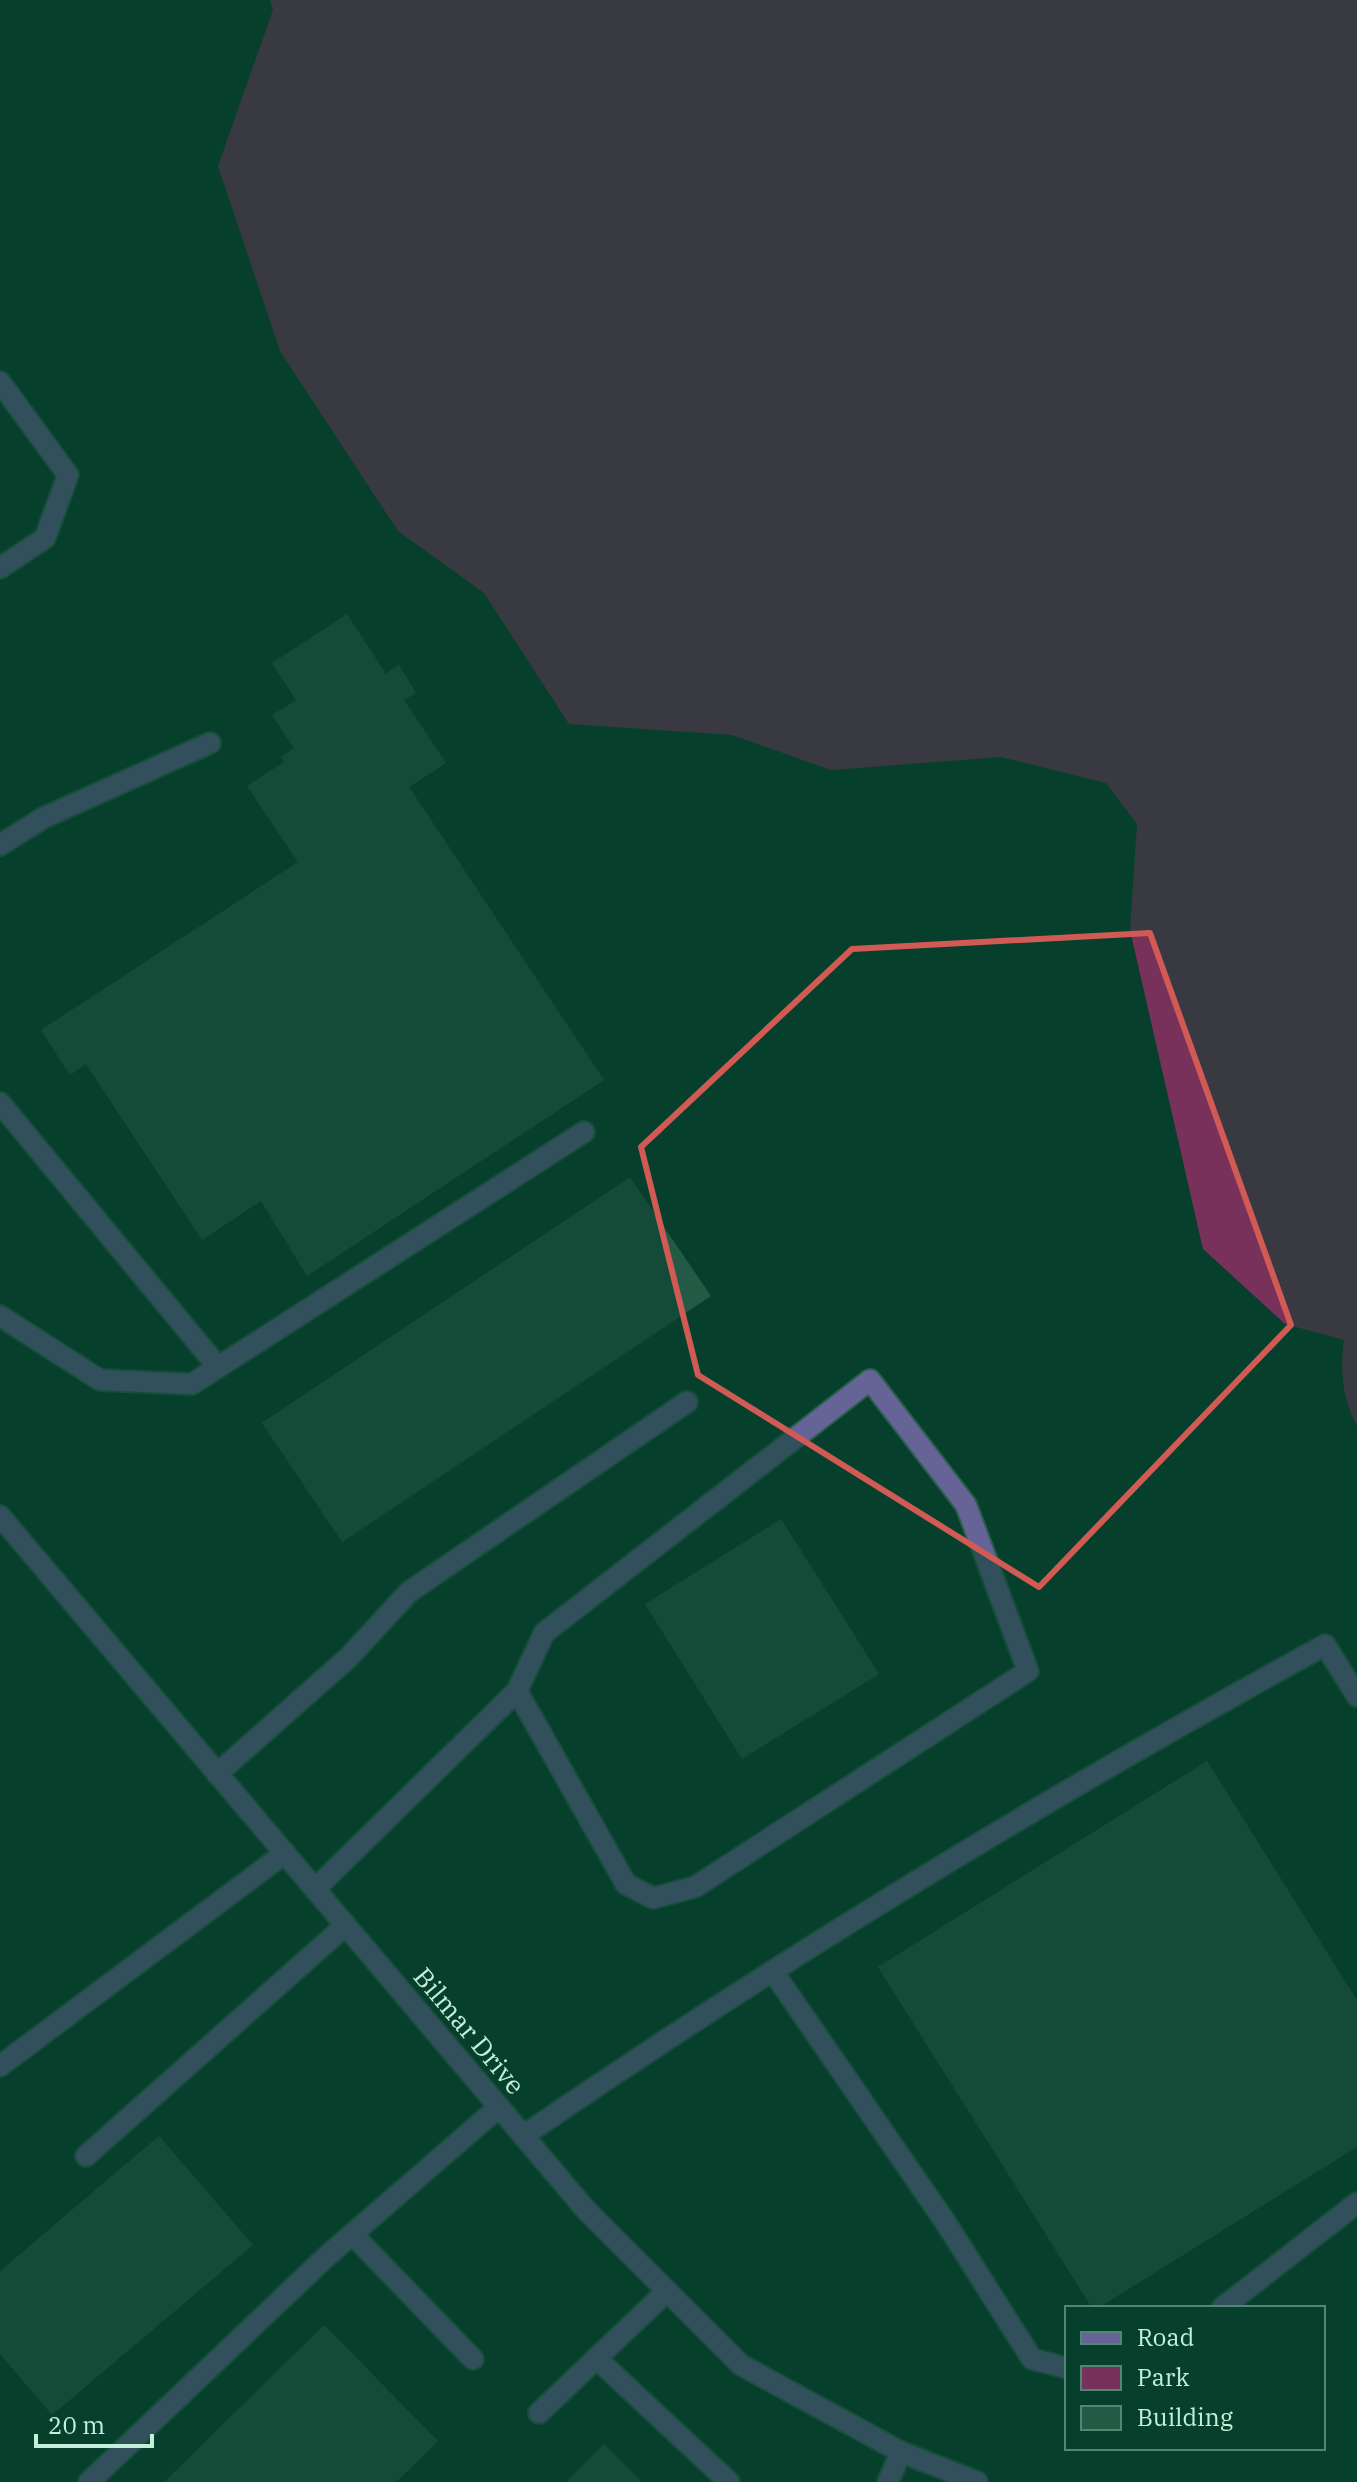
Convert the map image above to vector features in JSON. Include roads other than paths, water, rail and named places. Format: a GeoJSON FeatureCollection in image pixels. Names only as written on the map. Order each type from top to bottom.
{"type":"FeatureCollection","features":[{"type":"Feature","properties":{"kind":"street"},"geometry":{"type":"LineString","coordinates":[[0,382],[68,475],[45,538],[0,568]]}},
{"type":"Feature","properties":{"kind":"street"},"geometry":{"type":"LineString","coordinates":[[0,845],[43,818],[210,743]]}},
{"type":"Feature","properties":{"kind":"street"},"geometry":{"type":"LineString","coordinates":[[0,1103],[218,1367]]}},
{"type":"Feature","properties":{"kind":"street"},"geometry":{"type":"LineString","coordinates":[[0,1316],[100,1380],[192,1384],[584,1132]]}},
{"type":"Feature","properties":{"kind":"street"},"geometry":{"type":"LineString","coordinates":[[315,1889],[517,1691],[544,1633],[870,1380],[966,1505],[1028,1671],[695,1887],[653,1898],[626,1884],[517,1691]]}},
{"type":"Feature","properties":{"kind":"street"},"geometry":{"type":"LineString","coordinates":[[217,1774],[349,1657],[409,1592],[687,1402]]}},
{"type":"Feature","properties":{"kind":"street","name":"Bilmar Drive"},"geometry":{"type":"LineString","coordinates":[[0,1516],[586,2210],[741,2365],[901,2452],[977,2482]]}},
{"type":"Feature","properties":{"kind":"street"},"geometry":{"type":"LineString","coordinates":[[523,2136],[652,2047],[1158,1736],[1325,1645],[1357,1696]]}},
{"type":"Feature","properties":{"kind":"street"},"geometry":{"type":"LineString","coordinates":[[0,2066],[285,1853]]}},
{"type":"Feature","properties":{"kind":"street"},"geometry":{"type":"LineString","coordinates":[[86,2156],[346,1925]]}},
{"type":"Feature","properties":{"kind":"street"},"geometry":{"type":"LineString","coordinates":[[774,1973],[946,2223],[1032,2359],[1065,2367]]}},
{"type":"Feature","properties":{"kind":"street"},"geometry":{"type":"LineString","coordinates":[[89,2482],[352,2234],[499,2107]]}},
{"type":"Feature","properties":{"kind":"street"},"geometry":{"type":"LineString","coordinates":[[1225,2306],[1357,2203]]}},
{"type":"Feature","properties":{"kind":"street"},"geometry":{"type":"LineString","coordinates":[[352,2234],[473,2359]]}},
{"type":"Feature","properties":{"kind":"street"},"geometry":{"type":"LineString","coordinates":[[539,2413],[667,2291]]}},
{"type":"Feature","properties":{"kind":"street"},"geometry":{"type":"LineString","coordinates":[[596,2358],[729,2482]]}},
{"type":"Feature","properties":{"kind":"street"},"geometry":{"type":"LineString","coordinates":[[888,2482],[901,2452]]}}]}
